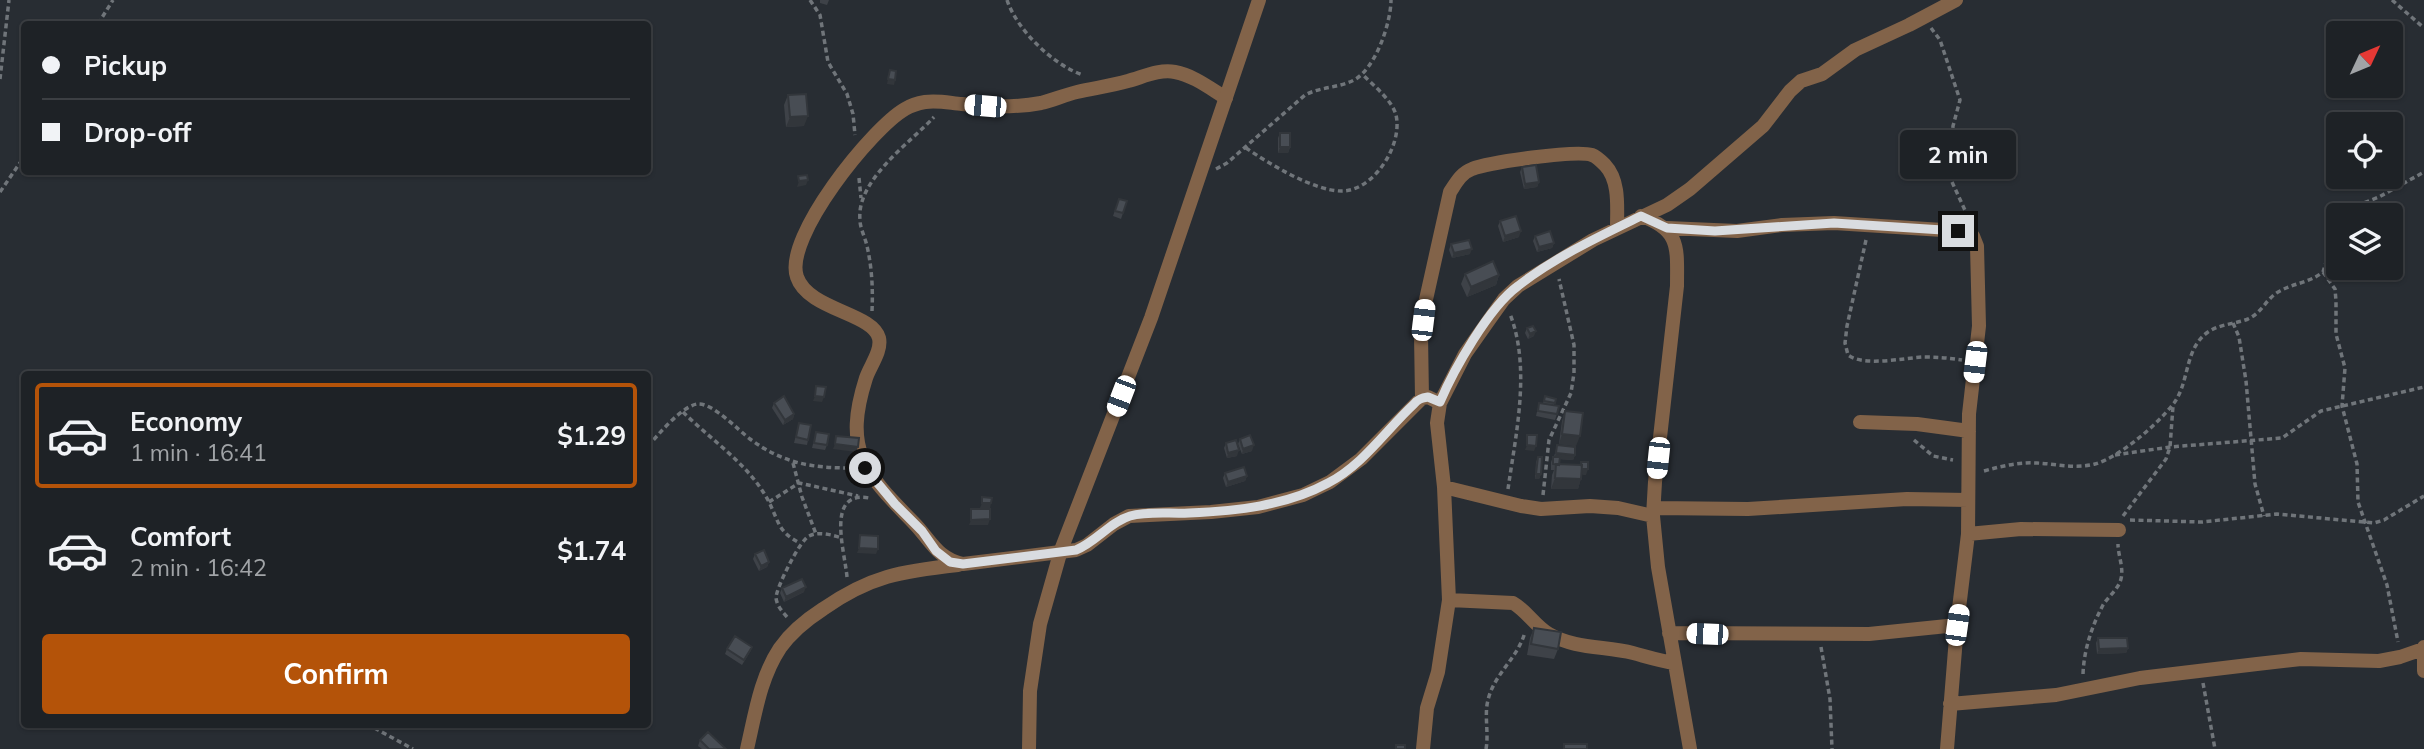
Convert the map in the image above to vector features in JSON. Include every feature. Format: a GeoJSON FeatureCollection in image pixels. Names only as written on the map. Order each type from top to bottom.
{"type":"FeatureCollection","features":[{"type":"Feature","properties":{"kind":"street"},"geometry":{"type":"LineString","coordinates":[[1027,748],[1030,691],[1040,624],[1061,550],[1151,318],[1259,0]]}},
{"type":"Feature","properties":{"kind":"street"},"geometry":{"type":"LineString","coordinates":[[1423,749],[1427,708],[1438,672],[1449,600],[1444,487],[1437,423],[1440,402],[1465,354],[1504,299],[1518,286],[1554,263],[1667,205],[1724,161],[1763,125],[1790,91],[1801,82],[1822,74],[1855,50],[1956,0]]}},
{"type":"Feature","properties":{"kind":"street"},"geometry":{"type":"LineString","coordinates":[[963,564],[950,562],[936,551],[922,531],[865,468],[857,435],[858,408],[866,377],[878,350],[879,338],[871,326],[828,307],[809,293],[797,278],[794,264],[817,212],[838,177],[856,154],[906,108],[926,102],[1009,108],[1041,103],[1150,74],[1174,72],[1194,79],[1226,98]]}},
{"type":"Feature","properties":{"kind":"street"},"geometry":{"type":"LineString","coordinates":[[1422,398],[1421,335],[1425,304],[1450,192],[1460,176],[1472,169],[1497,164],[1570,154],[1591,155],[1604,164],[1613,177],[1617,196],[1618,228]]}},
{"type":"Feature","properties":{"kind":"street"},"geometry":{"type":"LineString","coordinates":[[1641,216],[1667,228],[1737,231],[1806,224],[1869,225],[1967,232],[1973,236],[1977,246],[1979,326],[1969,414],[1968,534],[1957,625],[1947,749]]}},
{"type":"Feature","properties":{"kind":"street"},"geometry":{"type":"LineString","coordinates":[[1667,228],[1674,242],[1677,286],[1654,512],[1658,567],[1690,749]]}},
{"type":"Feature","properties":{"kind":"street"},"geometry":{"type":"LineString","coordinates":[[747,749],[755,709],[779,649],[798,626],[846,592],[900,572],[1076,550],[1129,516],[1258,507],[1303,495],[1330,482],[1361,459],[1422,398],[1428,397],[1440,402]]}},
{"type":"Feature","properties":{"kind":"street"},"geometry":{"type":"LineString","coordinates":[[1860,422],[1903,423],[1969,431]]}},
{"type":"Feature","properties":{"kind":"street"},"geometry":{"type":"LineString","coordinates":[[1444,487],[1541,509],[1590,506],[1654,512],[1907,499],[1968,500]]}},
{"type":"Feature","properties":{"kind":"street"},"geometry":{"type":"LineString","coordinates":[[1968,534],[2120,525]]}},
{"type":"Feature","properties":{"kind":"street"},"geometry":{"type":"LineString","coordinates":[[1449,600],[1504,601],[1521,607],[1542,630],[1570,644],[1633,653],[1675,663]]}},
{"type":"Feature","properties":{"kind":"street"},"geometry":{"type":"LineString","coordinates":[[1669,633],[1818,635],[1916,631],[1957,625]]}},
{"type":"Feature","properties":{"kind":"street"},"geometry":{"type":"LineString","coordinates":[[1950,704],[2056,695],[2140,678],[2301,659],[2379,661],[2400,657],[2423,648],[2424,671]]}},
{"type":"Feature","properties":{"kind":"path"},"geometry":{"type":"LineString","coordinates":[[0,79],[9,0]]}},
{"type":"Feature","properties":{"kind":"path"},"geometry":{"type":"LineString","coordinates":[[100,21],[113,0]]}},
{"type":"Feature","properties":{"kind":"path"},"geometry":{"type":"LineString","coordinates":[[810,0],[820,15],[820,28],[828,62],[847,94],[853,114],[856,154]]}},
{"type":"Feature","properties":{"kind":"path"},"geometry":{"type":"LineString","coordinates":[[1007,0],[1022,28],[1042,49],[1076,73],[1088,77]]}},
{"type":"Feature","properties":{"kind":"path"},"geometry":{"type":"LineString","coordinates":[[1199,178],[1227,163],[1305,95],[1318,88],[1354,81],[1362,74],[1381,44],[1391,0]]}},
{"type":"Feature","properties":{"kind":"path"},"geometry":{"type":"LineString","coordinates":[[2392,0],[2424,28]]}},
{"type":"Feature","properties":{"kind":"path"},"geometry":{"type":"LineString","coordinates":[[1923,18],[1940,40],[1960,100],[1953,126],[1950,167],[1952,182],[1968,217],[1967,232]]}},
{"type":"Feature","properties":{"kind":"path"},"geometry":{"type":"LineString","coordinates":[[1246,148],[1281,171],[1333,191],[1345,191],[1372,179],[1391,149],[1396,131],[1396,117],[1392,107],[1362,74]]}},
{"type":"Feature","properties":{"kind":"path"},"geometry":{"type":"LineString","coordinates":[[871,326],[871,267],[859,219],[862,200],[868,187],[892,158],[947,102]]}},
{"type":"Feature","properties":{"kind":"path"},"geometry":{"type":"LineString","coordinates":[[0,192],[21,161]]}},
{"type":"Feature","properties":{"kind":"path"},"geometry":{"type":"LineString","coordinates":[[2364,203],[2424,172]]}},
{"type":"Feature","properties":{"kind":"path"},"geometry":{"type":"LineString","coordinates":[[1869,225],[1847,326],[1847,355],[1854,360],[1936,357],[1975,362]]}},
{"type":"Feature","properties":{"kind":"path"},"geometry":{"type":"LineString","coordinates":[[1903,423],[1920,447],[1933,456],[1969,468],[2035,463],[2074,466],[2096,464],[2113,456],[2139,437],[2173,404],[2182,387],[2189,359],[2202,338],[2216,328],[2258,313],[2281,290],[2303,284],[2323,272],[2326,262]]}},
{"type":"Feature","properties":{"kind":"path"},"geometry":{"type":"LineString","coordinates":[[1541,509],[1549,440],[1571,393],[1574,373],[1574,345],[1564,291],[1554,263]]}},
{"type":"Feature","properties":{"kind":"path"},"geometry":{"type":"LineString","coordinates":[[2323,272],[2334,289],[2336,301],[2336,334],[2345,368],[2342,406],[2357,464],[2358,502],[2387,585],[2400,657]]}},
{"type":"Feature","properties":{"kind":"path"},"geometry":{"type":"LineString","coordinates":[[1504,299],[1515,326],[1520,351],[1517,420],[1507,503]]}},
{"type":"Feature","properties":{"kind":"path"},"geometry":{"type":"LineString","coordinates":[[2233,323],[2239,337],[2246,381],[2255,484],[2264,516]]}},
{"type":"Feature","properties":{"kind":"path"},"geometry":{"type":"LineString","coordinates":[[2113,456],[2170,447],[2282,438],[2322,411],[2424,387]]}},
{"type":"Feature","properties":{"kind":"path"},"geometry":{"type":"LineString","coordinates":[[651,443],[682,412],[694,405],[703,404],[751,440],[793,463],[829,468],[865,468]]}},
{"type":"Feature","properties":{"kind":"path"},"geometry":{"type":"LineString","coordinates":[[682,412],[750,474],[769,502],[776,522],[783,531],[800,543]]}},
{"type":"Feature","properties":{"kind":"path"},"geometry":{"type":"LineString","coordinates":[[793,463],[816,534]]}},
{"type":"Feature","properties":{"kind":"path"},"geometry":{"type":"LineString","coordinates":[[769,502],[799,484],[895,504]]}},
{"type":"Feature","properties":{"kind":"path"},"geometry":{"type":"LineString","coordinates":[[846,592],[847,575],[840,523],[844,507],[851,499],[859,496]]}},
{"type":"Feature","properties":{"kind":"path"},"geometry":{"type":"LineString","coordinates":[[2120,525],[2202,522],[2264,516],[2315,517],[2365,523],[2384,520],[2424,496]]}},
{"type":"Feature","properties":{"kind":"path"},"geometry":{"type":"LineString","coordinates":[[798,626],[780,609],[776,598],[800,543],[808,536],[816,534],[842,538]]}},
{"type":"Feature","properties":{"kind":"path"},"geometry":{"type":"LineString","coordinates":[[1486,749],[1489,731],[1488,699],[1492,688],[1514,659],[1523,640],[1529,616]]}},
{"type":"Feature","properties":{"kind":"path"},"geometry":{"type":"LineString","coordinates":[[1818,635],[1830,699],[1832,749]]}},
{"type":"Feature","properties":{"kind":"path"},"geometry":{"type":"LineString","coordinates":[[2201,671],[2214,749]]}},
{"type":"Feature","properties":{"kind":"path"},"geometry":{"type":"LineString","coordinates":[[374,728],[413,749]]}},
{"type":"Feature","properties":{"kind":"building"},"geometry":{"type":"Polygon","coordinates":[[[890,70],[896,71],[895,80],[888,79],[890,70]]]}},
{"type":"Feature","properties":{"kind":"building"},"geometry":{"type":"Polygon","coordinates":[[[806,94],[808,116],[790,117],[788,95],[806,94]]]}},
{"type":"Feature","properties":{"kind":"building"},"geometry":{"type":"Polygon","coordinates":[[[1280,133],[1290,133],[1290,147],[1280,147],[1280,133]]]}},
{"type":"Feature","properties":{"kind":"building"},"geometry":{"type":"Polygon","coordinates":[[[1536,165],[1539,182],[1525,184],[1522,167],[1536,165]]]}},
{"type":"Feature","properties":{"kind":"building"},"geometry":{"type":"Polygon","coordinates":[[[807,175],[808,180],[799,181],[798,176],[807,175]]]}},
{"type":"Feature","properties":{"kind":"building"},"geometry":{"type":"Polygon","coordinates":[[[1119,199],[1127,201],[1123,213],[1115,211],[1119,199]]]}},
{"type":"Feature","properties":{"kind":"building"},"geometry":{"type":"Polygon","coordinates":[[[1516,216],[1521,231],[1505,236],[1500,221],[1516,216]]]}},
{"type":"Feature","properties":{"kind":"building"},"geometry":{"type":"Polygon","coordinates":[[[1550,231],[1554,243],[1539,247],[1535,236],[1550,231]]]}},
{"type":"Feature","properties":{"kind":"building"},"geometry":{"type":"Polygon","coordinates":[[[1469,240],[1472,249],[1454,253],[1451,244],[1469,240]]]}},
{"type":"Feature","properties":{"kind":"building"},"geometry":{"type":"Polygon","coordinates":[[[1493,261],[1499,275],[1471,287],[1465,274],[1493,261]]]}},
{"type":"Feature","properties":{"kind":"building"},"geometry":{"type":"Polygon","coordinates":[[[1533,326],[1536,331],[1530,334],[1527,328],[1533,326]]]}},
{"type":"Feature","properties":{"kind":"building"},"geometry":{"type":"Polygon","coordinates":[[[816,386],[826,387],[824,397],[815,396],[816,386]]]}},
{"type":"Feature","properties":{"kind":"building"},"geometry":{"type":"Polygon","coordinates":[[[784,396],[794,414],[785,420],[774,403],[784,396]]]}},
{"type":"Feature","properties":{"kind":"building"},"geometry":{"type":"Polygon","coordinates":[[[1545,396],[1556,399],[1555,403],[1544,401],[1545,396]]]}},
{"type":"Feature","properties":{"kind":"building"},"geometry":{"type":"Polygon","coordinates":[[[1539,403],[1559,406],[1557,414],[1538,411],[1539,403]]]}},
{"type":"Feature","properties":{"kind":"building"},"geometry":{"type":"Polygon","coordinates":[[[1565,411],[1583,413],[1580,436],[1562,434],[1565,411]]]}},
{"type":"Feature","properties":{"kind":"building"},"geometry":{"type":"Polygon","coordinates":[[[799,423],[811,425],[808,440],[796,437],[799,423]]]}},
{"type":"Feature","properties":{"kind":"building"},"geometry":{"type":"Polygon","coordinates":[[[816,432],[829,434],[827,445],[814,443],[816,432]]]}},
{"type":"Feature","properties":{"kind":"building"},"geometry":{"type":"Polygon","coordinates":[[[1250,435],[1254,445],[1243,449],[1240,439],[1250,435]]]}},
{"type":"Feature","properties":{"kind":"building"},"geometry":{"type":"Polygon","coordinates":[[[1527,435],[1537,435],[1536,446],[1527,445],[1527,435]]]}},
{"type":"Feature","properties":{"kind":"building"},"geometry":{"type":"Polygon","coordinates":[[[836,436],[859,438],[858,447],[835,444],[836,436]]]}},
{"type":"Feature","properties":{"kind":"building"},"geometry":{"type":"Polygon","coordinates":[[[1236,440],[1239,450],[1228,453],[1226,443],[1236,440]]]}},
{"type":"Feature","properties":{"kind":"building"},"geometry":{"type":"Polygon","coordinates":[[[1557,445],[1575,447],[1575,455],[1556,453],[1557,445]]]}},
{"type":"Feature","properties":{"kind":"building"},"geometry":{"type":"Polygon","coordinates":[[[1538,457],[1542,457],[1541,474],[1536,474],[1538,457]]]}},
{"type":"Feature","properties":{"kind":"building"},"geometry":{"type":"Polygon","coordinates":[[[1553,457],[1560,457],[1559,465],[1553,464],[1553,457]]]}},
{"type":"Feature","properties":{"kind":"building"},"geometry":{"type":"Polygon","coordinates":[[[1581,462],[1588,462],[1588,469],[1582,469],[1581,462]]]}},
{"type":"Feature","properties":{"kind":"building"},"geometry":{"type":"Polygon","coordinates":[[[1556,464],[1582,465],[1581,479],[1555,478],[1556,464]]]}},
{"type":"Feature","properties":{"kind":"building"},"geometry":{"type":"Polygon","coordinates":[[[1244,467],[1247,476],[1228,482],[1225,473],[1244,467]]]}},
{"type":"Feature","properties":{"kind":"building"},"geometry":{"type":"Polygon","coordinates":[[[982,497],[992,498],[991,503],[982,503],[982,497]]]}},
{"type":"Feature","properties":{"kind":"building"},"geometry":{"type":"Polygon","coordinates":[[[971,509],[990,509],[990,519],[971,520],[971,509]]]}},
{"type":"Feature","properties":{"kind":"building"},"geometry":{"type":"Polygon","coordinates":[[[860,535],[878,536],[878,549],[859,548],[860,535]]]}},
{"type":"Feature","properties":{"kind":"building"},"geometry":{"type":"Polygon","coordinates":[[[764,550],[769,562],[761,566],[755,554],[764,550]]]}},
{"type":"Feature","properties":{"kind":"building"},"geometry":{"type":"Polygon","coordinates":[[[802,579],[806,587],[786,597],[782,588],[802,579]]]}},
{"type":"Feature","properties":{"kind":"building"},"geometry":{"type":"Polygon","coordinates":[[[1534,628],[1561,632],[1558,649],[1531,644],[1534,628]]]}},
{"type":"Feature","properties":{"kind":"building"},"geometry":{"type":"Polygon","coordinates":[[[735,636],[752,647],[744,660],[727,649],[735,636]]]}},
{"type":"Feature","properties":{"kind":"building"},"geometry":{"type":"Polygon","coordinates":[[[2098,638],[2127,638],[2128,648],[2099,649],[2098,638]]]}},
{"type":"Feature","properties":{"kind":"building"},"geometry":{"type":"Polygon","coordinates":[[[708,732],[726,749],[709,749],[700,740],[708,732]]]}},
{"type":"Feature","properties":{"kind":"building"},"geometry":{"type":"Polygon","coordinates":[[[1564,744],[1587,744],[1587,749],[1564,749],[1564,744]]]}},
{"type":"Feature","properties":{"kind":"building"},"geometry":{"type":"Polygon","coordinates":[[[1396,745],[1405,745],[1405,749],[1396,749],[1396,745]]]}},
{"type":"Feature","properties":{"kind":"route"},"geometry":{"type":"LineString","coordinates":[[865,468],[922,531],[936,551],[950,562],[963,564],[1076,550],[1129,516],[1258,507],[1303,495],[1330,482],[1361,459],[1415,402],[1428,397],[1440,402],[1465,354],[1504,299],[1518,286],[1593,240],[1641,216],[1667,228],[1715,231],[1834,223],[1958,231]]}}]}
